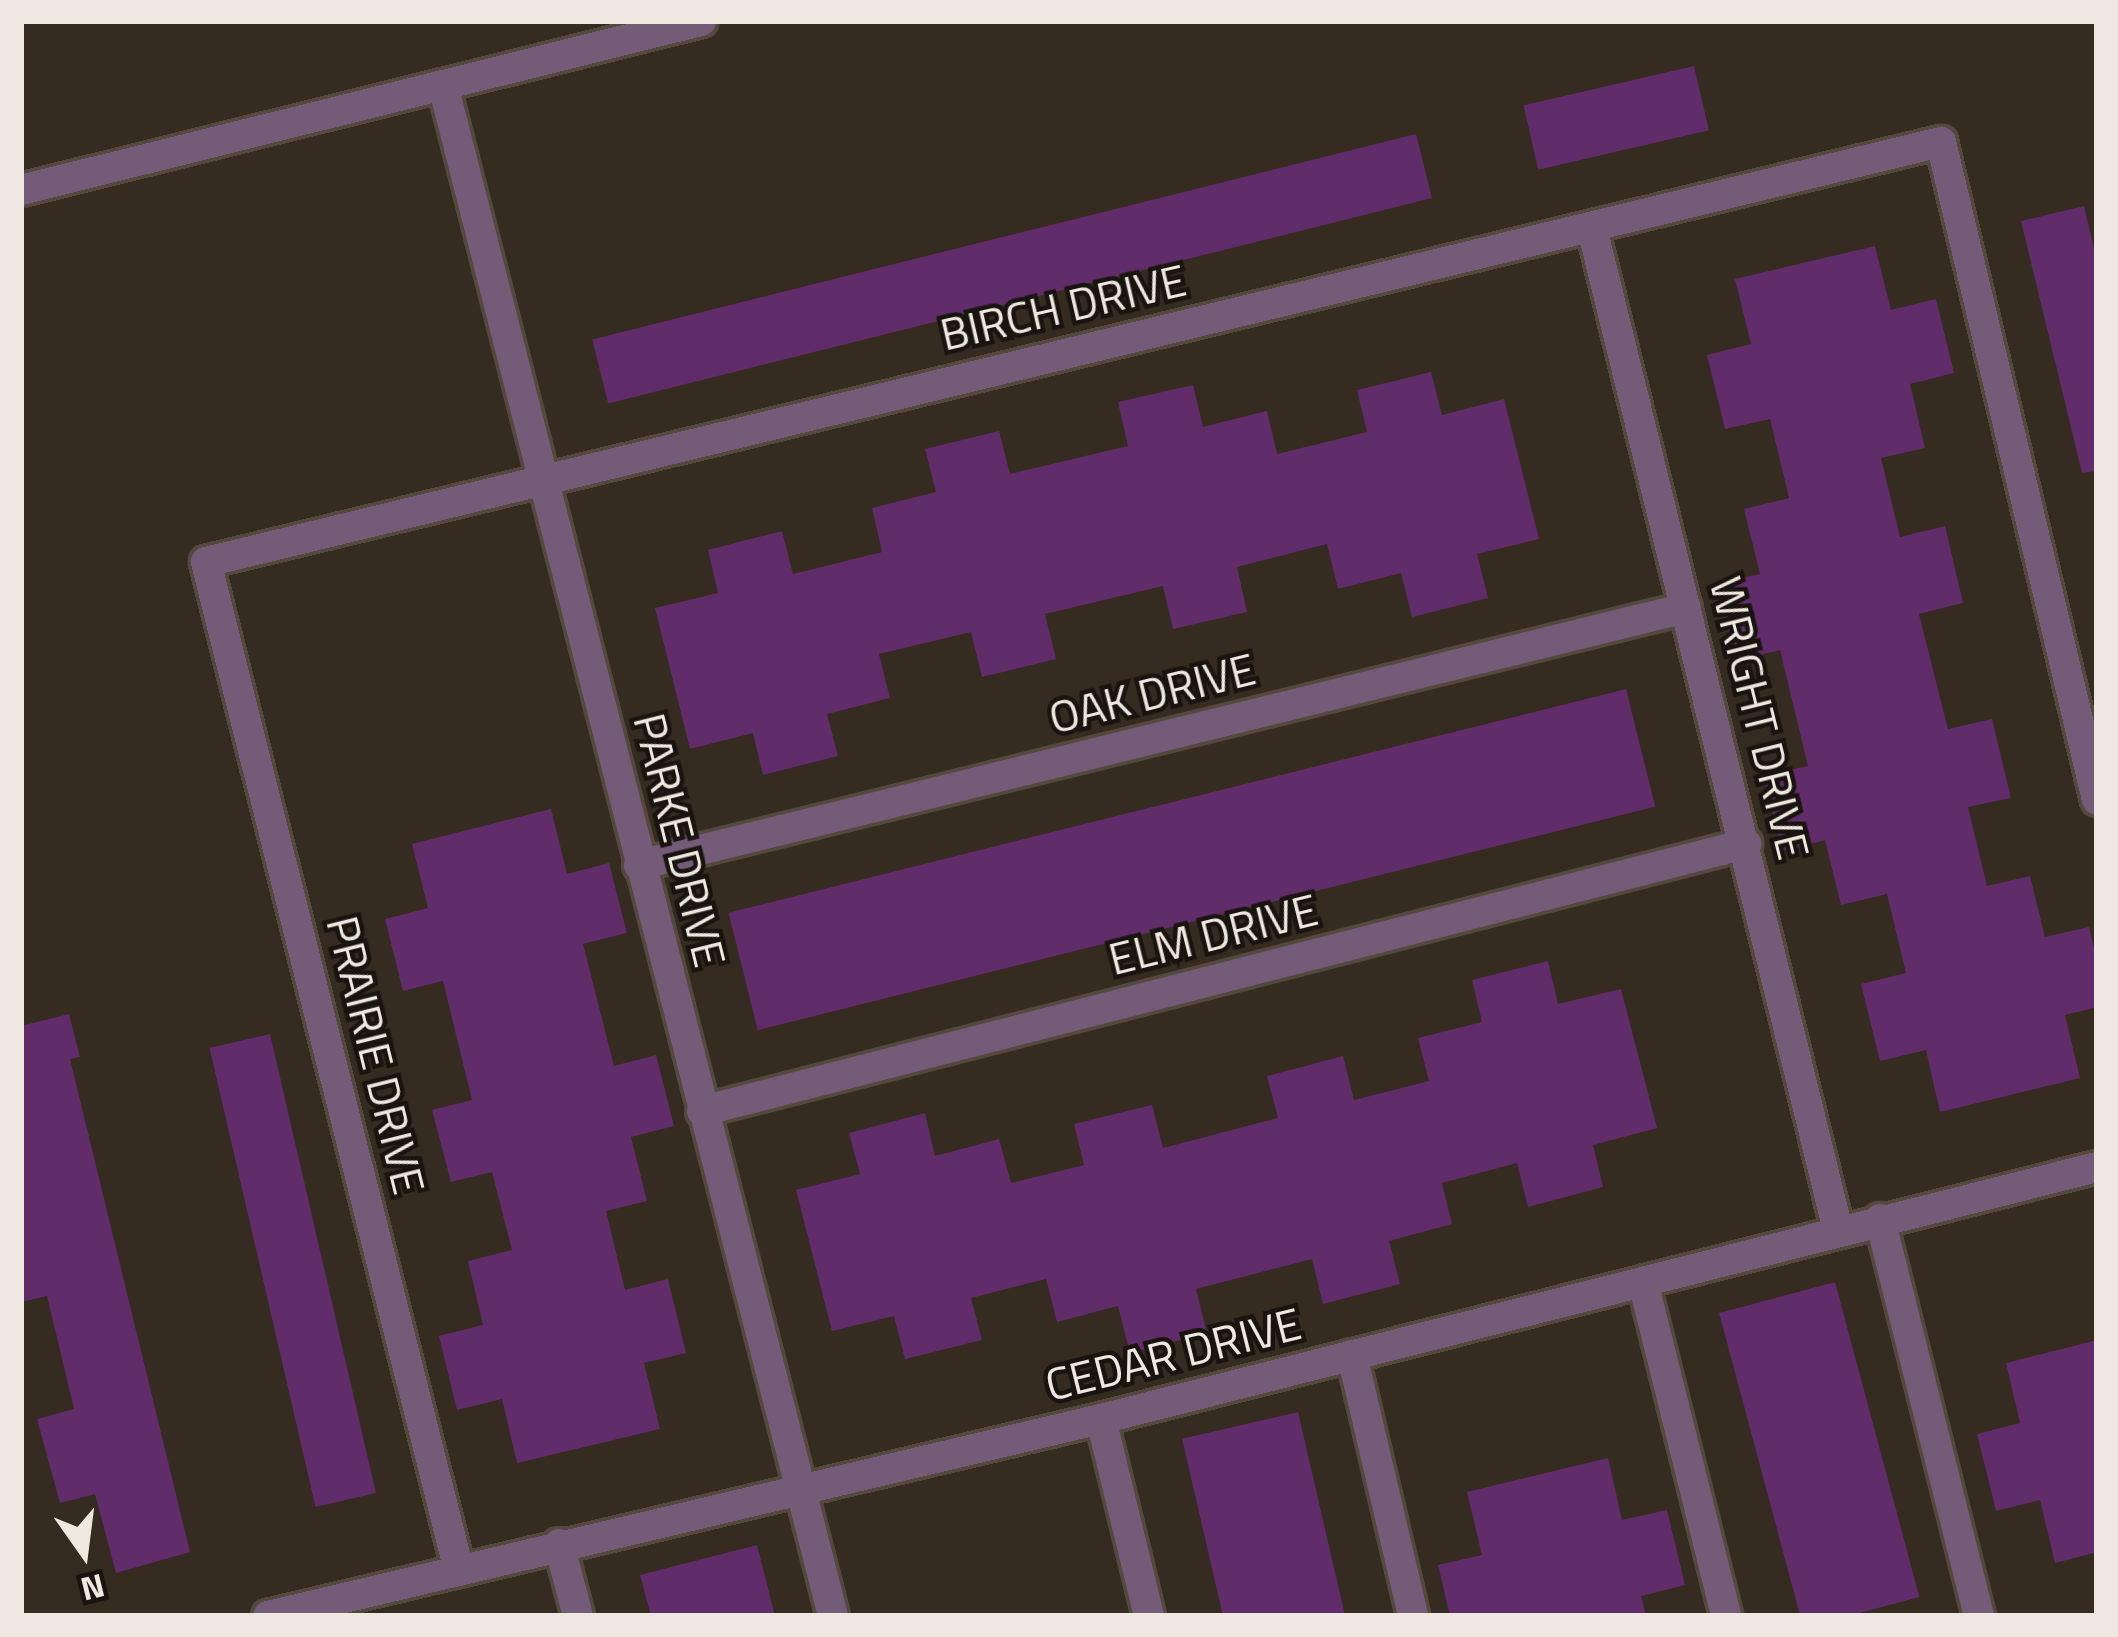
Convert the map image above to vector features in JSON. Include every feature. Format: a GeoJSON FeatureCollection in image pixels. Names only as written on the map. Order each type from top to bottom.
{"type":"FeatureCollection","features":[{"type":"Feature","properties":{"kind":"street"},"geometry":{"type":"LineString","coordinates":[[21,190],[701,21]]}},
{"type":"Feature","properties":{"kind":"street","name":"PARKE DRIVE"},"geometry":{"type":"LineString","coordinates":[[443,85],[833,1616]]}},
{"type":"Feature","properties":{"kind":"street","name":"BIRCH DRIVE"},"geometry":{"type":"LineString","coordinates":[[206,562],[542,477],[1942,142],[2097,800]]}},
{"type":"Feature","properties":{"kind":"street","name":"WRIGHT DRIVE"},"geometry":{"type":"LineString","coordinates":[[1592,228],[1838,1229]]}},
{"type":"Feature","properties":{"kind":"street","name":"PRAIRIE DRIVE"},"geometry":{"type":"LineString","coordinates":[[206,562],[459,1571]]}},
{"type":"Feature","properties":{"kind":"street","name":"OAK DRIVE"},"geometry":{"type":"LineString","coordinates":[[640,865],[1686,608]]}},
{"type":"Feature","properties":{"kind":"street","name":"ELM DRIVE"},"geometry":{"type":"LineString","coordinates":[[702,1111],[1746,844]]}},
{"type":"Feature","properties":{"kind":"street","name":"CEDAR DRIVE"},"geometry":{"type":"LineString","coordinates":[[268,1616],[1101,1419],[2097,1167]]}},
{"type":"Feature","properties":{"kind":"street"},"geometry":{"type":"LineString","coordinates":[[1880,1219],[1978,1616]]}},
{"type":"Feature","properties":{"kind":"street"},"geometry":{"type":"LineString","coordinates":[[1643,1282],[1726,1616]]}},
{"type":"Feature","properties":{"kind":"street"},"geometry":{"type":"LineString","coordinates":[[1352,1355],[1413,1616]]}},
{"type":"Feature","properties":{"kind":"street"},"geometry":{"type":"LineString","coordinates":[[1101,1419],[1149,1616]]}},
{"type":"Feature","properties":{"kind":"street"},"geometry":{"type":"LineString","coordinates":[[560,1544],[578,1616]]}},
{"type":"Feature","properties":{"kind":"building"},"geometry":{"type":"Polygon","coordinates":[[[1694,66],[1709,130],[1538,170],[1523,105],[1694,66]]]}},
{"type":"Feature","properties":{"kind":"building"},"geometry":{"type":"Polygon","coordinates":[[[1416,134],[1432,198],[608,403],[592,339],[1416,134]]]}},
{"type":"Feature","properties":{"kind":"building"},"geometry":{"type":"Polygon","coordinates":[[[2084,206],[2097,261],[2097,471],[2082,473],[2021,221],[2084,206]]]}},
{"type":"Feature","properties":{"kind":"building"},"geometry":{"type":"Polygon","coordinates":[[[1875,246],[1891,310],[1936,299],[1954,373],[1910,384],[1925,448],[1881,458],[1900,537],[1945,526],[1963,603],[1919,614],[1948,729],[1992,719],[2011,798],[1968,807],[1987,886],[2030,876],[2045,937],[2089,927],[2097,961],[2097,1007],[2065,1015],[2080,1078],[1940,1112],[1926,1050],[1880,1061],[1861,984],[1906,973],[1887,894],[1841,905],[1825,840],[1782,851],[1764,776],[1808,766],[1780,650],[1735,661],[1716,584],[1760,574],[1744,509],[1789,498],[1770,419],[1725,429],[1707,355],[1751,344],[1735,279],[1875,246]]]}},
{"type":"Feature","properties":{"kind":"building"},"geometry":{"type":"Polygon","coordinates":[[[1431,372],[1442,415],[1504,399],[1539,539],[1477,554],[1488,598],[1412,617],[1401,573],[1338,589],[1327,544],[1237,567],[1247,612],[1173,629],[1163,586],[1045,614],[1056,659],[982,677],[971,632],[879,654],[890,698],[827,714],[838,756],[763,775],[753,733],[690,749],[655,608],[718,593],[708,550],[782,531],[793,574],[882,552],[872,508],[936,492],[925,449],[999,431],[1010,474],[1128,446],[1118,402],[1193,385],[1203,427],[1267,411],[1277,454],[1367,432],[1357,390],[1431,372]]]}},
{"type":"Feature","properties":{"kind":"building"},"geometry":{"type":"Polygon","coordinates":[[[1626,689],[1655,806],[758,1030],[728,913],[1626,689]]]}},
{"type":"Feature","properties":{"kind":"building"},"geometry":{"type":"Polygon","coordinates":[[[551,809],[567,874],[609,863],[627,933],[583,944],[614,1066],[656,1055],[674,1126],[631,1137],[647,1201],[606,1211],[625,1290],[668,1279],[686,1353],[644,1363],[660,1429],[517,1463],[502,1399],[457,1410],[439,1336],[483,1325],[468,1261],[512,1250],[492,1172],[451,1182],[432,1110],[472,1100],[443,981],[403,991],[385,919],[428,908],[412,844],[551,809]]]}},
{"type":"Feature","properties":{"kind":"building"},"geometry":{"type":"Polygon","coordinates":[[[1548,961],[1558,1004],[1621,989],[1657,1128],[1593,1145],[1603,1187],[1528,1207],[1517,1163],[1442,1183],[1452,1224],[1389,1241],[1400,1284],[1323,1304],[1312,1259],[1196,1289],[1207,1333],[1130,1353],[1118,1306],[1057,1322],[1046,1279],[971,1298],[982,1340],[905,1359],[894,1316],[832,1331],[796,1190],[860,1174],[849,1133],[925,1113],[935,1156],[999,1139],[1011,1183],[1084,1165],[1074,1124],[1152,1105],[1163,1148],[1278,1118],[1267,1076],[1343,1056],[1354,1100],[1429,1081],[1418,1038],[1482,1022],[1472,980],[1548,961]]]}},
{"type":"Feature","properties":{"kind":"building"},"geometry":{"type":"Polygon","coordinates":[[[69,1014],[80,1057],[70,1059],[190,1552],[116,1573],[95,1494],[60,1503],[37,1419],[74,1409],[47,1296],[21,1302],[21,1026],[69,1014]]]}},
{"type":"Feature","properties":{"kind":"building"},"geometry":{"type":"Polygon","coordinates":[[[270,1034],[376,1493],[316,1507],[210,1048],[270,1034]]]}},
{"type":"Feature","properties":{"kind":"building"},"geometry":{"type":"Polygon","coordinates":[[[1835,1282],[1919,1597],[1848,1616],[1800,1616],[1719,1313],[1835,1282]]]}},
{"type":"Feature","properties":{"kind":"building"},"geometry":{"type":"Polygon","coordinates":[[[2097,1340],[2097,1552],[2055,1563],[2040,1500],[1996,1511],[1977,1434],[2020,1423],[2006,1363],[2097,1340]]]}},
{"type":"Feature","properties":{"kind":"building"},"geometry":{"type":"Polygon","coordinates":[[[1298,1412],[1345,1616],[1223,1616],[1182,1439],[1298,1412]]]}},
{"type":"Feature","properties":{"kind":"building"},"geometry":{"type":"Polygon","coordinates":[[[1608,1458],[1622,1520],[1667,1510],[1685,1585],[1641,1596],[1646,1616],[1450,1616],[1438,1565],[1482,1555],[1467,1492],[1608,1458]]]}},
{"type":"Feature","properties":{"kind":"building"},"geometry":{"type":"Polygon","coordinates":[[[757,1545],[775,1616],[651,1616],[640,1575],[757,1545]]]}}]}
